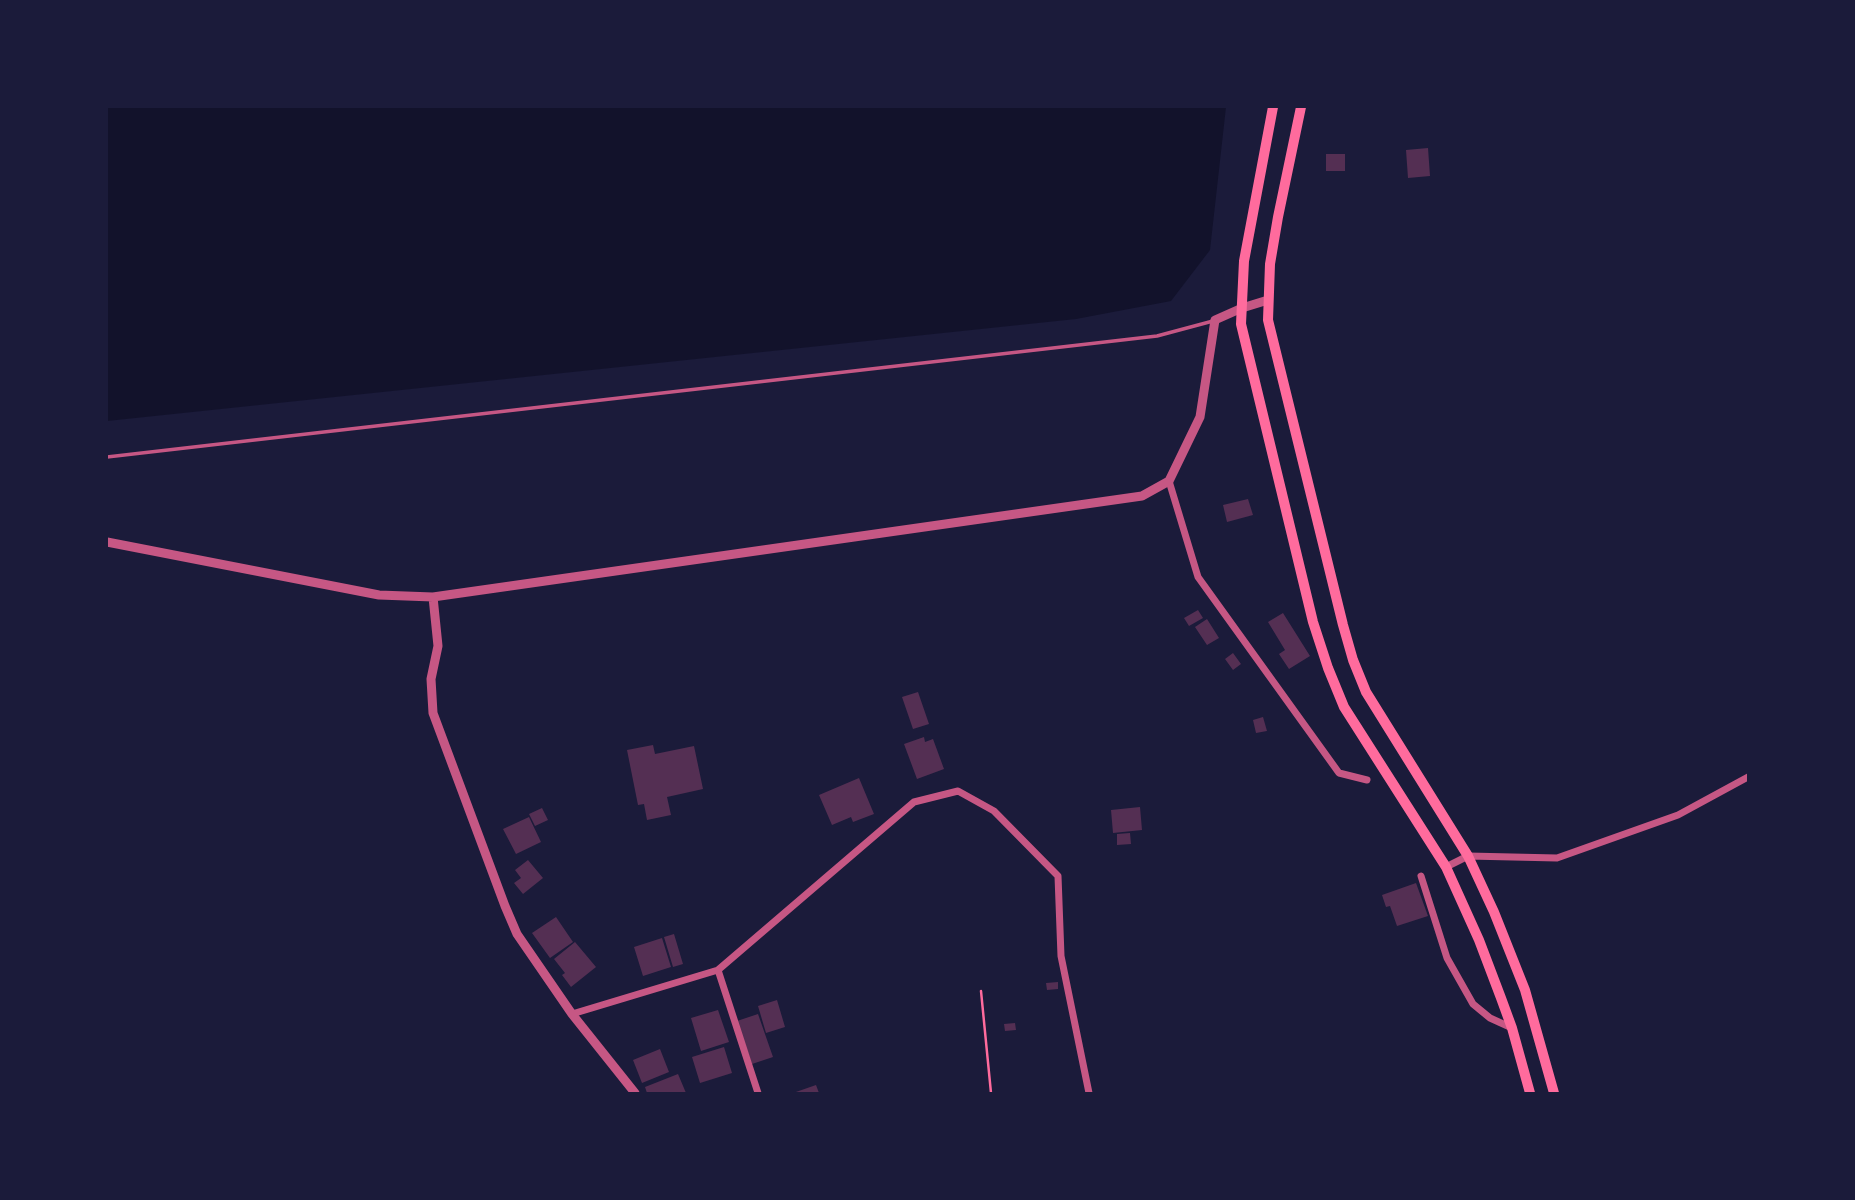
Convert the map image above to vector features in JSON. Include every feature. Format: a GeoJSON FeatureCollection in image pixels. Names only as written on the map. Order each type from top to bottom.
{"type":"FeatureCollection","features":[{"type":"Feature","properties":{"kind":"main road"},"geometry":{"type":"LineString","coordinates":[[1273,107],[1244,261],[1241,324],[1313,622],[1344,707],[1446,867],[1479,940],[1512,1028],[1530,1093]]}},
{"type":"Feature","properties":{"kind":"main road"},"geometry":{"type":"LineString","coordinates":[[1301,107],[1270,264],[1268,320],[1353,660],[1366,692],[1468,856],[1525,990],[1554,1093]]}},
{"type":"Feature","properties":{"kind":"street"},"geometry":{"type":"LineString","coordinates":[[107,542],[379,595],[433,597],[1142,496],[1169,481],[1200,418],[1215,320],[1268,300]]}},
{"type":"Feature","properties":{"kind":"street"},"geometry":{"type":"LineString","coordinates":[[1169,481],[1198,578],[1339,773],[1367,780]]}},
{"type":"Feature","properties":{"kind":"street"},"geometry":{"type":"LineString","coordinates":[[433,597],[438,646],[431,679],[433,713],[505,906],[517,934],[572,1014],[635,1093]]}},
{"type":"Feature","properties":{"kind":"street"},"geometry":{"type":"LineString","coordinates":[[1446,867],[1468,856],[1557,859],[1678,815],[1748,777]]}},
{"type":"Feature","properties":{"kind":"street"},"geometry":{"type":"LineString","coordinates":[[572,1014],[718,970],[914,802],[958,792],[994,811],[1058,876],[1061,956],[1089,1093]]}},
{"type":"Feature","properties":{"kind":"street"},"geometry":{"type":"LineString","coordinates":[[1422,876],[1447,958],[1474,1004],[1490,1018],[1512,1028]]}},
{"type":"Feature","properties":{"kind":"street"},"geometry":{"type":"LineString","coordinates":[[718,970],[758,1093]]}},
{"type":"Feature","properties":{"kind":"lane"},"geometry":{"type":"LineString","coordinates":[[107,457],[1157,335],[1215,320]]}},
{"type":"Feature","properties":{"kind":"path"},"geometry":{"type":"LineString","coordinates":[[981,991],[991,1093]]}},
{"type":"Feature","properties":{"kind":"shaded area"},"geometry":{"type":"Polygon","coordinates":[[[107,107],[1226,107],[1210,250],[1171,301],[1076,319],[107,421],[107,107]]]}},
{"type":"Feature","properties":{"kind":"building"},"geometry":{"type":"Polygon","coordinates":[[[1428,148],[1430,176],[1408,178],[1406,150],[1428,148]]]}},
{"type":"Feature","properties":{"kind":"building"},"geometry":{"type":"Polygon","coordinates":[[[1326,154],[1345,154],[1345,171],[1326,171],[1326,154]]]}},
{"type":"Feature","properties":{"kind":"building"},"geometry":{"type":"Polygon","coordinates":[[[1248,499],[1253,515],[1227,522],[1223,505],[1248,499]]]}},
{"type":"Feature","properties":{"kind":"building"},"geometry":{"type":"Polygon","coordinates":[[[1198,610],[1203,618],[1189,626],[1184,618],[1198,610]]]}},
{"type":"Feature","properties":{"kind":"building"},"geometry":{"type":"Polygon","coordinates":[[[1283,613],[1310,656],[1289,669],[1279,654],[1285,650],[1268,622],[1283,613]]]}},
{"type":"Feature","properties":{"kind":"building"},"geometry":{"type":"Polygon","coordinates":[[[1207,619],[1219,638],[1207,645],[1195,627],[1207,619]]]}},
{"type":"Feature","properties":{"kind":"building"},"geometry":{"type":"Polygon","coordinates":[[[1233,653],[1241,664],[1233,670],[1225,659],[1233,653]]]}},
{"type":"Feature","properties":{"kind":"building"},"geometry":{"type":"Polygon","coordinates":[[[918,692],[929,724],[913,729],[902,697],[918,692]]]}},
{"type":"Feature","properties":{"kind":"building"},"geometry":{"type":"Polygon","coordinates":[[[1263,717],[1267,731],[1256,733],[1253,720],[1263,717]]]}},
{"type":"Feature","properties":{"kind":"building"},"geometry":{"type":"Polygon","coordinates":[[[924,737],[925,742],[933,739],[944,769],[917,779],[904,744],[924,737]]]}},
{"type":"Feature","properties":{"kind":"building"},"geometry":{"type":"Polygon","coordinates":[[[653,745],[655,754],[694,746],[703,789],[667,797],[671,815],[647,820],[644,804],[638,805],[627,750],[653,745]]]}},
{"type":"Feature","properties":{"kind":"building"},"geometry":{"type":"Polygon","coordinates":[[[859,778],[874,814],[853,822],[851,817],[832,825],[819,795],[859,778]]]}},
{"type":"Feature","properties":{"kind":"building"},"geometry":{"type":"Polygon","coordinates":[[[1140,807],[1142,830],[1113,833],[1111,810],[1140,807]]]}},
{"type":"Feature","properties":{"kind":"building"},"geometry":{"type":"Polygon","coordinates":[[[542,808],[548,820],[535,826],[529,814],[542,808]]]}},
{"type":"Feature","properties":{"kind":"building"},"geometry":{"type":"Polygon","coordinates":[[[529,817],[541,842],[516,854],[503,829],[529,817]]]}},
{"type":"Feature","properties":{"kind":"building"},"geometry":{"type":"Polygon","coordinates":[[[1130,833],[1131,844],[1117,845],[1117,834],[1130,833]]]}},
{"type":"Feature","properties":{"kind":"building"},"geometry":{"type":"Polygon","coordinates":[[[528,860],[543,878],[523,894],[514,883],[521,878],[515,870],[528,860]]]}},
{"type":"Feature","properties":{"kind":"building"},"geometry":{"type":"Polygon","coordinates":[[[1416,883],[1428,916],[1397,926],[1390,906],[1386,907],[1382,895],[1416,883]]]}},
{"type":"Feature","properties":{"kind":"building"},"geometry":{"type":"Polygon","coordinates":[[[556,917],[573,942],[550,958],[532,933],[556,917]]]}},
{"type":"Feature","properties":{"kind":"building"},"geometry":{"type":"Polygon","coordinates":[[[674,934],[683,964],[673,967],[664,937],[674,934]]]}},
{"type":"Feature","properties":{"kind":"building"},"geometry":{"type":"Polygon","coordinates":[[[662,938],[671,967],[643,976],[634,947],[662,938]]]}},
{"type":"Feature","properties":{"kind":"building"},"geometry":{"type":"Polygon","coordinates":[[[575,942],[596,967],[571,987],[562,975],[565,973],[554,959],[575,942]]]}},
{"type":"Feature","properties":{"kind":"building"},"geometry":{"type":"Polygon","coordinates":[[[1058,982],[1058,989],[1047,990],[1046,983],[1058,982]]]}},
{"type":"Feature","properties":{"kind":"building"},"geometry":{"type":"Polygon","coordinates":[[[777,1000],[785,1027],[766,1033],[758,1006],[777,1000]]]}},
{"type":"Feature","properties":{"kind":"building"},"geometry":{"type":"Polygon","coordinates":[[[718,1010],[729,1042],[701,1051],[691,1018],[718,1010]]]}},
{"type":"Feature","properties":{"kind":"building"},"geometry":{"type":"Polygon","coordinates":[[[758,1014],[773,1057],[752,1064],[737,1021],[758,1014]]]}},
{"type":"Feature","properties":{"kind":"building"},"geometry":{"type":"Polygon","coordinates":[[[1015,1023],[1016,1030],[1005,1031],[1004,1024],[1015,1023]]]}},
{"type":"Feature","properties":{"kind":"building"},"geometry":{"type":"Polygon","coordinates":[[[724,1047],[732,1073],[700,1083],[692,1057],[724,1047]]]}},
{"type":"Feature","properties":{"kind":"building"},"geometry":{"type":"Polygon","coordinates":[[[660,1049],[669,1072],[642,1083],[633,1060],[660,1049]]]}},
{"type":"Feature","properties":{"kind":"building"},"geometry":{"type":"Polygon","coordinates":[[[678,1074],[686,1093],[647,1093],[645,1087],[678,1074]]]}},
{"type":"Feature","properties":{"kind":"building"},"geometry":{"type":"Polygon","coordinates":[[[816,1085],[819,1093],[793,1093],[816,1085]]]}}]}
